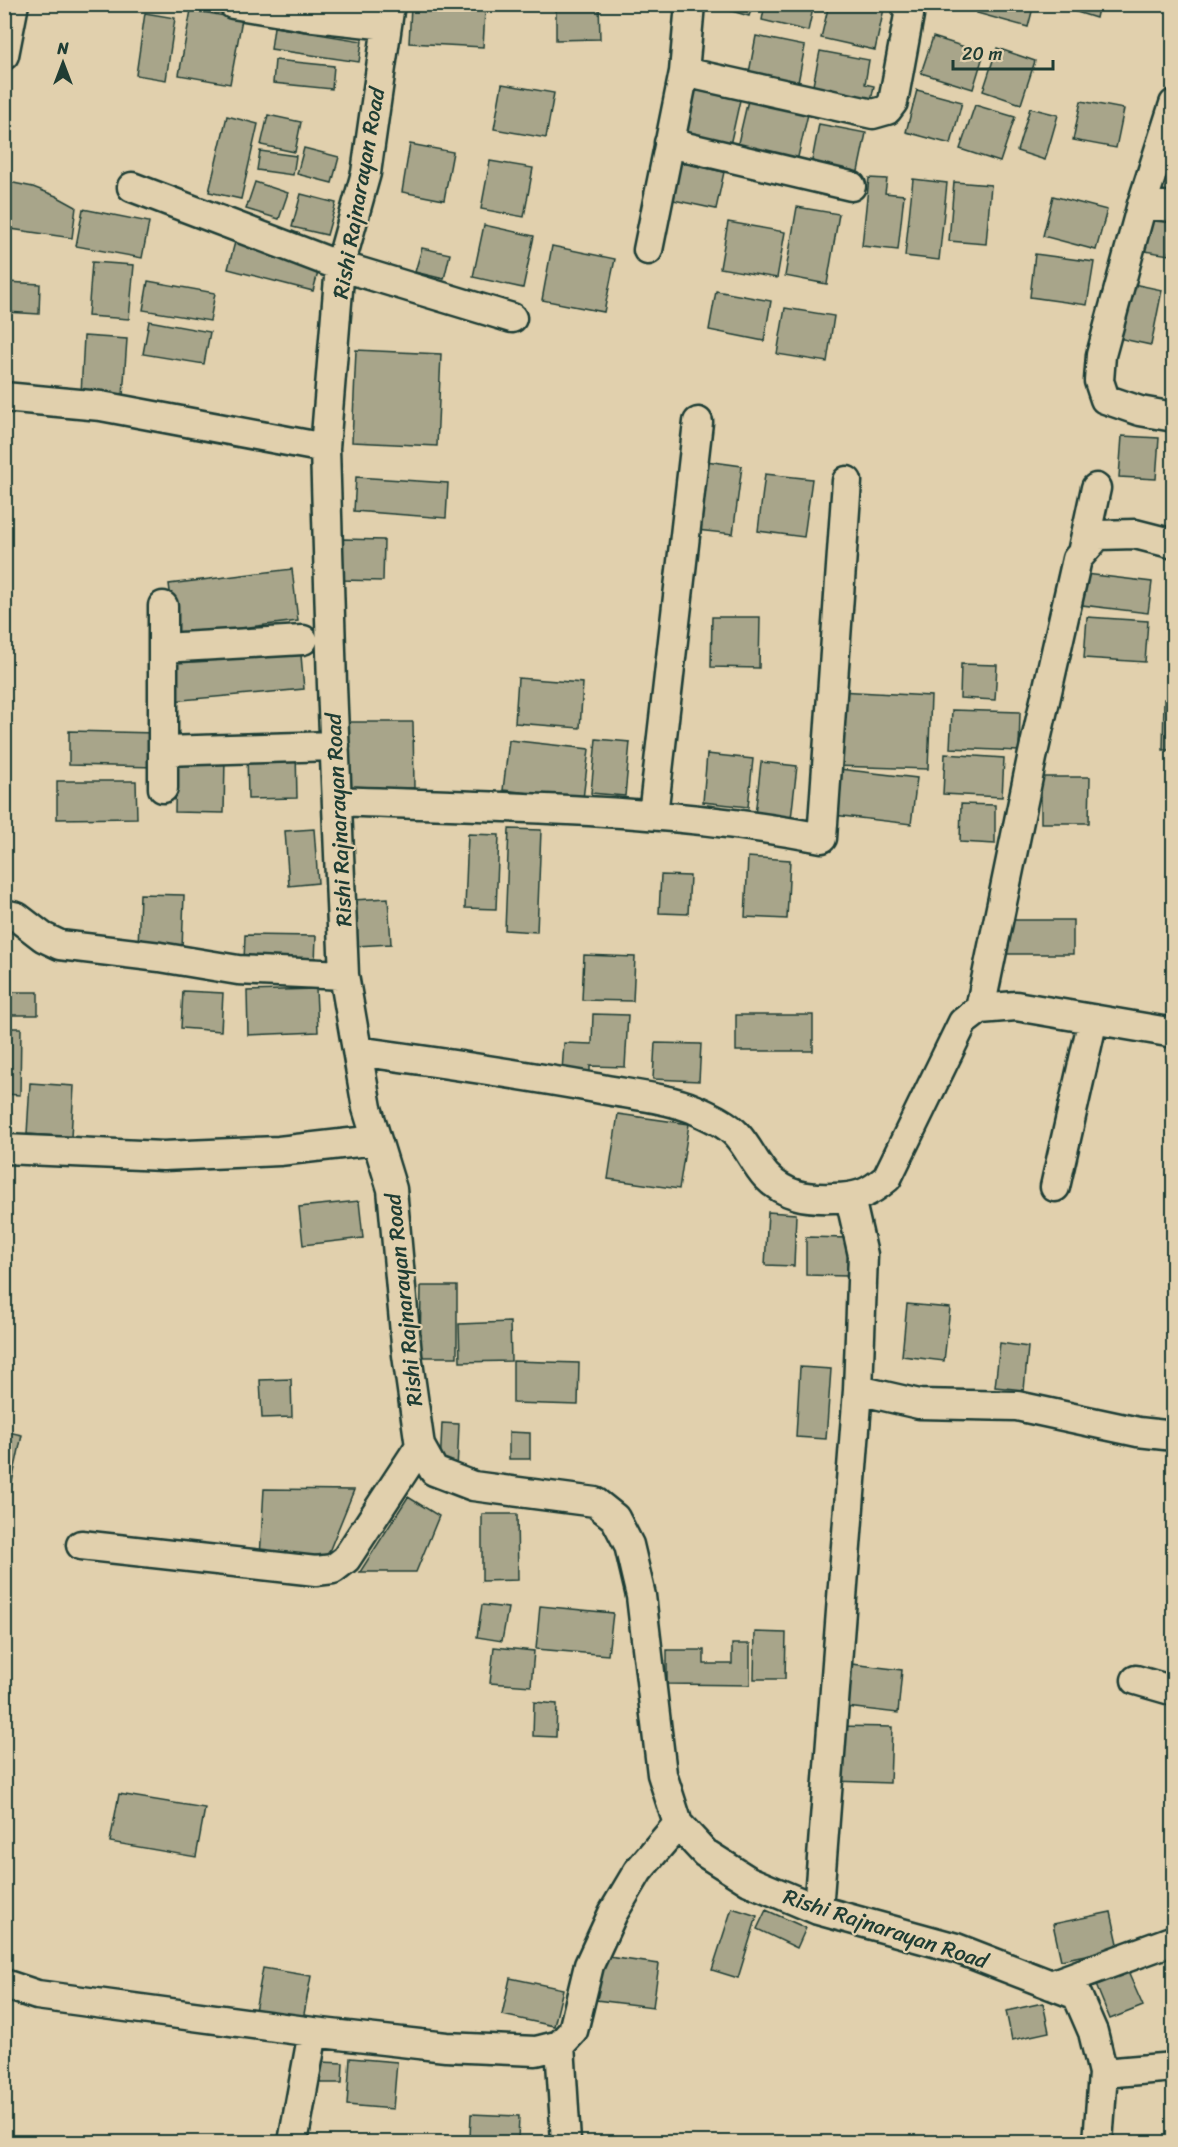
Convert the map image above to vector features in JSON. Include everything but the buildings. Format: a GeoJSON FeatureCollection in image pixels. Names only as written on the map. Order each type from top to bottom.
{"type":"FeatureCollection","features":[{"type":"Feature","properties":{"kind":"street"},"geometry":{"type":"LineString","coordinates":[[4,55],[14,4]]}},
{"type":"Feature","properties":{"kind":"street"},"geometry":{"type":"LineString","coordinates":[[233,4],[305,16],[389,14]]}},
{"type":"Feature","properties":{"kind":"street"},"geometry":{"type":"LineString","coordinates":[[648,250],[684,72],[690,4]]}},
{"type":"Feature","properties":{"kind":"street"},"geometry":{"type":"LineString","coordinates":[[684,72],[873,114],[887,110],[893,102],[909,15],[906,4]]}},
{"type":"Feature","properties":{"kind":"street","name":"Rishi Rajnarayan Road"},"geometry":{"type":"LineString","coordinates":[[389,14],[366,173],[340,266],[326,448],[344,975],[367,1108],[392,1190],[407,1355],[420,1446],[434,1471],[473,1486],[594,1502],[615,1518],[630,1545],[641,1596],[662,1774],[678,1824],[705,1852],[749,1881],[818,1910],[956,1948],[1077,1995],[1093,2032],[1103,2073],[1098,2142]]}},
{"type":"Feature","properties":{"kind":"street"},"geometry":{"type":"LineString","coordinates":[[1173,104],[1142,204],[1101,355],[1099,381],[1105,399],[1140,411],[1173,417]]}},
{"type":"Feature","properties":{"kind":"street"},"geometry":{"type":"LineString","coordinates":[[669,144],[851,186]]}},
{"type":"Feature","properties":{"kind":"street"},"geometry":{"type":"LineString","coordinates":[[132,187],[340,266],[512,318]]}},
{"type":"Feature","properties":{"kind":"street"},"geometry":{"type":"LineString","coordinates":[[1142,204],[1173,207]]}},
{"type":"Feature","properties":{"kind":"street"},"geometry":{"type":"LineString","coordinates":[[4,397],[101,406],[326,448]]}},
{"type":"Feature","properties":{"kind":"street"},"geometry":{"type":"LineString","coordinates":[[653,815],[698,422]]}},
{"type":"Feature","properties":{"kind":"street"},"geometry":{"type":"LineString","coordinates":[[338,801],[653,815],[782,830],[822,838],[847,481]]}},
{"type":"Feature","properties":{"kind":"street"},"geometry":{"type":"LineString","coordinates":[[1082,553],[1096,488]]}},
{"type":"Feature","properties":{"kind":"street"},"geometry":{"type":"LineString","coordinates":[[980,1009],[1044,703],[1077,559],[1098,535],[1135,534],[1173,544]]}},
{"type":"Feature","properties":{"kind":"street"},"geometry":{"type":"LineString","coordinates":[[164,606],[164,788]]}},
{"type":"Feature","properties":{"kind":"street"},"geometry":{"type":"LineString","coordinates":[[164,648],[303,640]]}},
{"type":"Feature","properties":{"kind":"street"},"geometry":{"type":"LineString","coordinates":[[164,751],[335,746]]}},
{"type":"Feature","properties":{"kind":"street"},"geometry":{"type":"LineString","coordinates":[[4,914],[17,917],[43,937],[60,945],[160,957],[237,970],[344,975]]}},
{"type":"Feature","properties":{"kind":"street"},"geometry":{"type":"LineString","coordinates":[[357,1051],[524,1075],[692,1108],[722,1123],[736,1134],[766,1176],[784,1191],[807,1198],[850,1198],[871,1192],[887,1178],[963,1022],[980,1009],[1016,1006],[1173,1033]]}},
{"type":"Feature","properties":{"kind":"street"},"geometry":{"type":"LineString","coordinates":[[1055,1187],[1093,1019]]}},
{"type":"Feature","properties":{"kind":"street"},"geometry":{"type":"LineString","coordinates":[[4,1149],[163,1156],[279,1151],[376,1140]]}},
{"type":"Feature","properties":{"kind":"street"},"geometry":{"type":"LineString","coordinates":[[818,1910],[858,1390],[862,1255],[850,1198]]}},
{"type":"Feature","properties":{"kind":"street"},"geometry":{"type":"LineString","coordinates":[[858,1390],[919,1404],[1017,1406],[1138,1432],[1173,1436]]}},
{"type":"Feature","properties":{"kind":"street"},"geometry":{"type":"LineString","coordinates":[[81,1545],[316,1571],[333,1569],[346,1559],[420,1446]]}},
{"type":"Feature","properties":{"kind":"street"},"geometry":{"type":"LineString","coordinates":[[1136,1680],[1173,1691]]}},
{"type":"Feature","properties":{"kind":"street"},"geometry":{"type":"LineString","coordinates":[[4,1984],[37,1995],[313,2032],[446,2047],[536,2051],[560,2044],[573,2031],[589,1965],[613,1913],[638,1871],[678,1824]]}},
{"type":"Feature","properties":{"kind":"street"},"geometry":{"type":"LineString","coordinates":[[1051,1985],[1173,1940]]}},
{"type":"Feature","properties":{"kind":"street"},"geometry":{"type":"LineString","coordinates":[[293,2142],[313,2032]]}},
{"type":"Feature","properties":{"kind":"street"},"geometry":{"type":"LineString","coordinates":[[560,2044],[566,2142]]}},
{"type":"Feature","properties":{"kind":"street"},"geometry":{"type":"LineString","coordinates":[[1103,2073],[1173,2067]]}}]}
